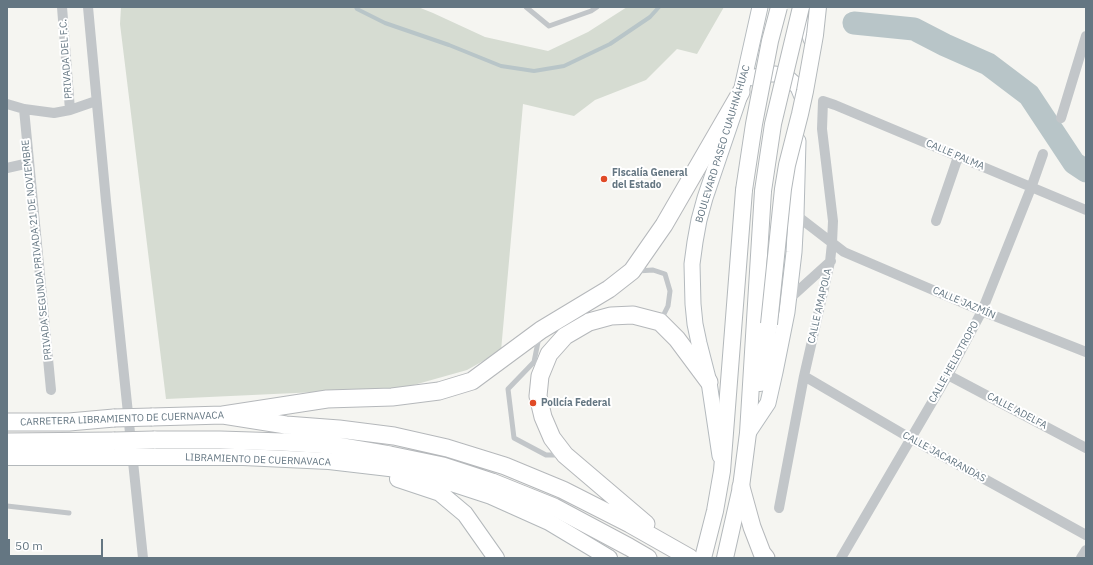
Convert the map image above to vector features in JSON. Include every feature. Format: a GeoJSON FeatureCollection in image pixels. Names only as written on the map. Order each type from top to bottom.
{"type":"FeatureCollection","features":[{"type":"Feature","properties":{"kind":"highway"},"geometry":{"type":"LineString","coordinates":[[223,415],[327,399],[392,397],[439,391],[472,381],[541,330],[609,289],[632,271],[664,224],[741,92]]}},
{"type":"Feature","properties":{"kind":"highway"},"geometry":{"type":"LineString","coordinates":[[683,554],[565,455],[552,438],[543,417],[538,396],[540,376],[549,354],[565,336],[589,322],[611,316],[633,315],[660,322],[677,339],[709,382]]}},
{"type":"Feature","properties":{"kind":"highway","name":"CARRETERA LIBRAMIENTO DE CUERNAVACA"},"geometry":{"type":"LineString","coordinates":[[7,422],[70,422],[114,418],[223,415],[286,425],[339,429],[394,436],[447,448],[505,466],[563,490],[630,524],[683,554]]}},
{"type":"Feature","properties":{"kind":"highway","name":"CARRETERA LIBRAMIENTO DE CUERNAVACA"},"geometry":{"type":"LineString","coordinates":[[7,442],[115,449],[154,448],[236,440],[331,445],[390,455],[443,466],[492,482],[554,507],[648,558]]}},
{"type":"Feature","properties":{"kind":"highway"},"geometry":{"type":"LineString","coordinates":[[741,488],[752,527],[762,553],[766,558]]}},
{"type":"Feature","properties":{"kind":"main road","name":"BOULEVARD PASEO CUAUHNÁHUAC"},"geometry":{"type":"LineString","coordinates":[[722,471],[709,382],[695,324],[692,264],[699,220],[741,92],[760,7]]}},
{"type":"Feature","properties":{"kind":"main road","name":"BOULEVARD PASEO CUAUHNÁHUAC"},"geometry":{"type":"LineString","coordinates":[[703,558],[715,511],[722,471],[744,190],[754,124],[770,41],[779,7]]}},
{"type":"Feature","properties":{"kind":"main road"},"geometry":{"type":"LineString","coordinates":[[725,558],[741,488],[748,433],[763,192],[773,124],[801,7]]}},
{"type":"Feature","properties":{"kind":"main road"},"geometry":{"type":"LineString","coordinates":[[806,7],[805,19],[812,34]]}},
{"type":"Feature","properties":{"kind":"main road"},"geometry":{"type":"LineString","coordinates":[[748,433],[761,379],[769,324],[783,189],[787,165],[805,91],[815,35],[817,7]]}},
{"type":"Feature","properties":{"kind":"main road"},"geometry":{"type":"LineString","coordinates":[[748,433],[768,403],[782,341],[789,300],[794,252],[798,138],[817,7]]}},
{"type":"Feature","properties":{"kind":"main road"},"geometry":{"type":"LineString","coordinates":[[741,92],[749,81],[761,75],[775,74],[788,78],[793,82],[801,93],[803,99]]}},
{"type":"Feature","properties":{"kind":"main road"},"geometry":{"type":"LineString","coordinates":[[7,414],[69,414],[114,418]]}},
{"type":"Feature","properties":{"kind":"main road","name":"LIBRAMIENTO DE CUERNAVACA"},"geometry":{"type":"LineString","coordinates":[[154,448],[243,457],[329,461],[396,470],[439,479],[491,496],[549,522],[609,558]]}},
{"type":"Feature","properties":{"kind":"main road"},"geometry":{"type":"LineString","coordinates":[[7,457],[115,449]]}},
{"type":"Feature","properties":{"kind":"main road"},"geometry":{"type":"LineString","coordinates":[[329,461],[401,480],[440,493],[465,514],[496,558]]}},
{"type":"Feature","properties":{"kind":"street","name":"PRIVADA DEL F.C."},"geometry":{"type":"LineString","coordinates":[[62,7],[70,110]]}},
{"type":"Feature","properties":{"kind":"street"},"geometry":{"type":"LineString","coordinates":[[88,7],[96,100],[143,558]]}},
{"type":"Feature","properties":{"kind":"street"},"geometry":{"type":"LineString","coordinates":[[1061,118],[1086,36]]}},
{"type":"Feature","properties":{"kind":"street"},"geometry":{"type":"LineString","coordinates":[[7,104],[24,109],[54,113],[70,110],[96,100]]}},
{"type":"Feature","properties":{"kind":"street","name":"CALLE PALMA"},"geometry":{"type":"LineString","coordinates":[[823,101],[1086,210]]}},
{"type":"Feature","properties":{"kind":"street","name":"CALLE AMAPOLA"},"geometry":{"type":"LineString","coordinates":[[779,508],[804,376],[830,262],[833,221],[822,130],[823,101]]}},
{"type":"Feature","properties":{"kind":"street","name":"PRIVADA SEGUNDA PRIVADA 21 DE NOVIEMBRE"},"geometry":{"type":"LineString","coordinates":[[24,109],[51,390]]}},
{"type":"Feature","properties":{"kind":"street","name":"CALLE HELIOTROPO"},"geometry":{"type":"LineString","coordinates":[[841,558],[948,374],[982,311],[1044,154]]}},
{"type":"Feature","properties":{"kind":"street"},"geometry":{"type":"LineString","coordinates":[[936,221],[958,157]]}},
{"type":"Feature","properties":{"kind":"street"},"geometry":{"type":"LineString","coordinates":[[7,168],[29,164]]}},
{"type":"Feature","properties":{"kind":"street","name":"CALLE JAZMÍN"},"geometry":{"type":"LineString","coordinates":[[796,215],[844,252],[982,311],[1086,352]]}},
{"type":"Feature","properties":{"kind":"street"},"geometry":{"type":"LineString","coordinates":[[789,300],[830,262],[844,252]]}},
{"type":"Feature","properties":{"kind":"street","name":"CALLE ADELFA"},"geometry":{"type":"LineString","coordinates":[[948,374],[1086,448]]}},
{"type":"Feature","properties":{"kind":"street","name":"CALLE JACARANDAS"},"geometry":{"type":"LineString","coordinates":[[804,376],[910,438],[1086,535]]}},
{"type":"Feature","properties":{"kind":"street"},"geometry":{"type":"LineString","coordinates":[[1081,558],[1086,550]]}},
{"type":"Feature","properties":{"kind":"lane"},"geometry":{"type":"LineString","coordinates":[[526,7],[549,26],[591,11],[597,7]]}},
{"type":"Feature","properties":{"kind":"lane"},"geometry":{"type":"LineString","coordinates":[[632,271],[653,270],[665,274],[670,291],[668,306],[660,322]]}},
{"type":"Feature","properties":{"kind":"lane"},"geometry":{"type":"LineString","coordinates":[[541,330],[534,362],[508,389],[514,438],[546,455],[565,455]]}},
{"type":"Feature","properties":{"kind":"lane"},"geometry":{"type":"LineString","coordinates":[[7,506],[69,513]]}},
{"type":"Feature","properties":{"kind":"shaded area"},"geometry":{"type":"Polygon","coordinates":[[[121,7],[418,7],[485,37],[548,51],[588,32],[627,7],[724,7],[697,54],[677,49],[646,80],[595,100],[574,116],[523,104],[501,351],[467,370],[403,388],[166,399],[120,24],[121,7]]]}},
{"type":"Feature","properties":{"kind":"waterway"},"geometry":{"type":"LineString","coordinates":[[356,7],[357,9],[385,23],[449,45],[501,66],[534,71],[564,66],[610,44],[650,17],[659,7]]}},
{"type":"Feature","properties":{"kind":"waterway"},"geometry":{"type":"LineString","coordinates":[[854,23],[914,29],[945,45],[988,64],[1029,95],[1074,163],[1086,171]]}},
{"type":"Feature","properties":{"kind":"place","name":"Fiscalía General del Estado"},"geometry":{"type":"Point","coordinates":[604,179]}},
{"type":"Feature","properties":{"kind":"place","name":"Policía Federal"},"geometry":{"type":"Point","coordinates":[533,403]}}]}
